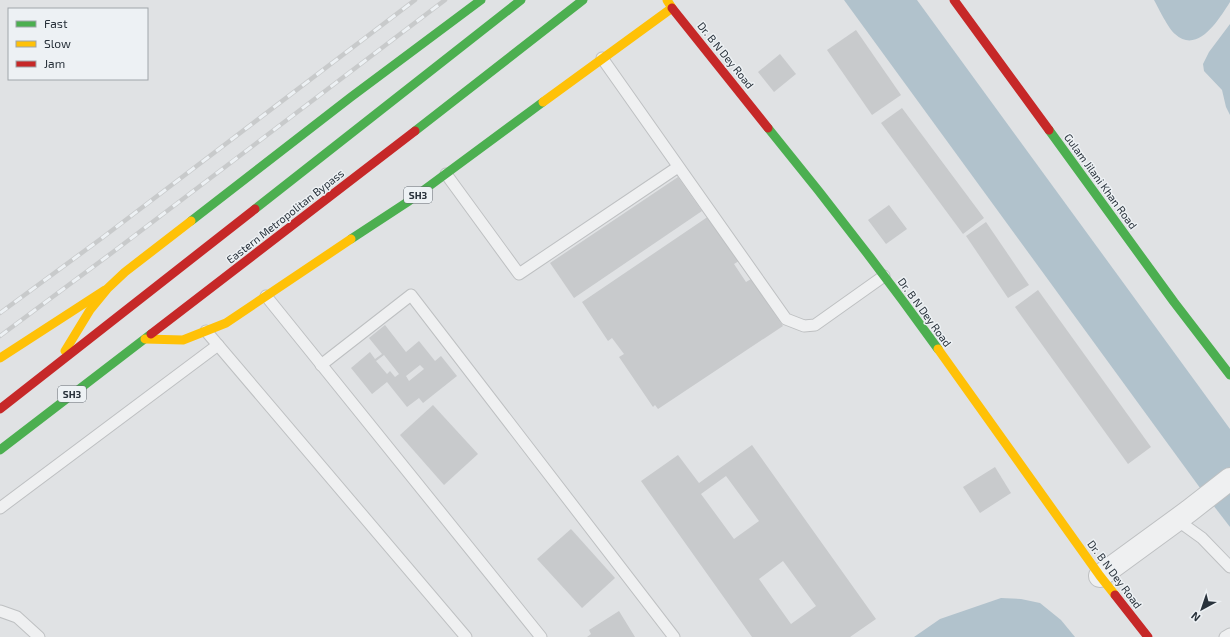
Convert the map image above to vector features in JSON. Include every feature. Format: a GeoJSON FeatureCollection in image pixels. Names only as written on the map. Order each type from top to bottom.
{"type":"FeatureCollection","features":[{"type":"Feature","properties":{"kind":"main road"},"geometry":{"type":"LineString","coordinates":[[57,364],[90,310],[108,288],[124,272],[338,107],[482,0]]}},
{"type":"Feature","properties":{"kind":"main road"},"geometry":{"type":"LineString","coordinates":[[0,409],[521,0]]}},
{"type":"Feature","properties":{"kind":"main road","name":"Eastern Metropolitan Bypass"},"geometry":{"type":"LineString","coordinates":[[0,450],[263,249],[583,0]]}},
{"type":"Feature","properties":{"kind":"main road","name":"Dr. B N Dey Road"},"geometry":{"type":"LineString","coordinates":[[666,0],[820,192],[884,276],[1100,576],[1148,637]]}},
{"type":"Feature","properties":{"kind":"main road","name":"Gulam Jilani Khan Road"},"geometry":{"type":"LineString","coordinates":[[954,0],[1174,302],[1230,375]]}},
{"type":"Feature","properties":{"kind":"main road","name":"SH3"},"geometry":{"type":"LineString","coordinates":[[145,339],[183,340],[226,323],[409,201],[672,8]]}},
{"type":"Feature","properties":{"kind":"main road"},"geometry":{"type":"LineString","coordinates":[[0,358],[108,288]]}},
{"type":"Feature","properties":{"kind":"street"},"geometry":{"type":"LineString","coordinates":[[1100,576],[1183,516],[1230,479]]}},
{"type":"Feature","properties":{"kind":"lane"},"geometry":{"type":"LineString","coordinates":[[602,58],[786,319],[804,326],[816,325],[884,276]]}},
{"type":"Feature","properties":{"kind":"lane"},"geometry":{"type":"LineString","coordinates":[[446,174],[519,274],[678,167]]}},
{"type":"Feature","properties":{"kind":"lane"},"geometry":{"type":"LineString","coordinates":[[321,364],[411,295],[674,637]]}},
{"type":"Feature","properties":{"kind":"lane"},"geometry":{"type":"LineString","coordinates":[[266,296],[541,637]]}},
{"type":"Feature","properties":{"kind":"lane"},"geometry":{"type":"LineString","coordinates":[[206,331],[466,637]]}},
{"type":"Feature","properties":{"kind":"lane"},"geometry":{"type":"LineString","coordinates":[[0,508],[218,345]]}},
{"type":"Feature","properties":{"kind":"lane"},"geometry":{"type":"LineString","coordinates":[[1183,516],[1230,567]]}},
{"type":"Feature","properties":{"kind":"lane"},"geometry":{"type":"LineString","coordinates":[[0,611],[17,617],[39,637]]}},
{"type":"Feature","properties":{"kind":"lane"},"geometry":{"type":"LineString","coordinates":[[1225,637],[1230,634]]}},
{"type":"Feature","properties":{"kind":"shaded area"},"geometry":{"type":"Polygon","coordinates":[[[844,0],[917,0],[1230,429],[1230,527],[1203,492],[844,0]]]}},
{"type":"Feature","properties":{"kind":"shaded area"},"geometry":{"type":"Polygon","coordinates":[[[1154,0],[1230,0],[1230,2],[1214,25],[1207,32],[1200,38],[1192,40],[1184,39],[1172,31],[1154,0]]]}},
{"type":"Feature","properties":{"kind":"shaded area"},"geometry":{"type":"Polygon","coordinates":[[[1230,24],[1230,115],[1226,107],[1222,90],[1204,71],[1203,64],[1209,52],[1230,24]]]}},
{"type":"Feature","properties":{"kind":"shaded area"},"geometry":{"type":"Polygon","coordinates":[[[1001,598],[1021,599],[1040,603],[1061,620],[1075,637],[914,637],[940,619],[1001,598]]]}},
{"type":"Feature","properties":{"kind":"building"},"geometry":{"type":"Polygon","coordinates":[[[856,30],[901,95],[872,115],[827,50],[856,30]]]}},
{"type":"Feature","properties":{"kind":"building"},"geometry":{"type":"Polygon","coordinates":[[[780,54],[796,74],[774,92],[758,72],[780,54]]]}},
{"type":"Feature","properties":{"kind":"building"},"geometry":{"type":"Polygon","coordinates":[[[902,108],[984,218],[963,234],[881,123],[902,108]]]}},
{"type":"Feature","properties":{"kind":"building"},"geometry":{"type":"Polygon","coordinates":[[[678,177],[702,211],[574,298],[550,263],[678,177]]]}},
{"type":"Feature","properties":{"kind":"building"},"geometry":{"type":"Polygon","coordinates":[[[889,205],[907,229],[886,244],[868,220],[889,205]]]}},
{"type":"Feature","properties":{"kind":"building"},"geometry":{"type":"Polygon","coordinates":[[[709,216],[739,261],[734,264],[746,282],[751,279],[783,326],[658,409],[655,405],[653,407],[619,357],[624,354],[612,338],[608,341],[582,302],[709,216]]]}},
{"type":"Feature","properties":{"kind":"building"},"geometry":{"type":"Polygon","coordinates":[[[986,222],[1029,285],[1008,298],[966,236],[986,222]]]}},
{"type":"Feature","properties":{"kind":"building"},"geometry":{"type":"Polygon","coordinates":[[[1038,290],[1151,447],[1128,464],[1015,307],[1038,290]]]}},
{"type":"Feature","properties":{"kind":"building"},"geometry":{"type":"Polygon","coordinates":[[[385,325],[406,352],[419,341],[435,361],[441,356],[457,376],[423,403],[419,398],[407,407],[387,382],[372,394],[351,368],[370,352],[375,359],[382,354],[369,338],[385,325]],[[384,355],[376,361],[387,374],[390,371],[395,377],[399,374],[384,355]],[[420,365],[406,376],[409,381],[424,369],[420,365]]]}},
{"type":"Feature","properties":{"kind":"building"},"geometry":{"type":"Polygon","coordinates":[[[433,405],[478,454],[444,485],[400,435],[433,405]]]}},
{"type":"Feature","properties":{"kind":"building"},"geometry":{"type":"Polygon","coordinates":[[[752,445],[876,619],[850,637],[752,637],[641,481],[678,455],[699,483],[752,445]],[[726,476],[701,494],[734,539],[759,521],[726,476]],[[783,561],[759,579],[791,624],[816,606],[783,561]]]}},
{"type":"Feature","properties":{"kind":"building"},"geometry":{"type":"Polygon","coordinates":[[[995,467],[1011,493],[980,513],[963,487],[995,467]]]}},
{"type":"Feature","properties":{"kind":"building"},"geometry":{"type":"Polygon","coordinates":[[[571,529],[615,578],[582,608],[537,559],[571,529]]]}},
{"type":"Feature","properties":{"kind":"building"},"geometry":{"type":"Polygon","coordinates":[[[619,611],[635,637],[587,637],[591,634],[589,630],[619,611]]]}},
{"type":"Feature","properties":{"kind":"railway"},"geometry":{"type":"LineString","coordinates":[[0,313],[102,238],[415,0]]}},
{"type":"Feature","properties":{"kind":"railway"},"geometry":{"type":"LineString","coordinates":[[0,336],[445,0]]}},
{"type":"Feature","properties":{"kind":"traffic: fast"},"geometry":{"type":"LineString","coordinates":[[191,221],[351,97],[481,0]]}},
{"type":"Feature","properties":{"kind":"traffic: fast"},"geometry":{"type":"LineString","coordinates":[[255,209],[521,0]]}},
{"type":"Feature","properties":{"kind":"traffic: fast"},"geometry":{"type":"LineString","coordinates":[[415,131],[583,0]]}},
{"type":"Feature","properties":{"kind":"traffic: fast"},"geometry":{"type":"LineString","coordinates":[[351,239],[409,201],[543,102]]}},
{"type":"Feature","properties":{"kind":"traffic: fast"},"geometry":{"type":"LineString","coordinates":[[768,128],[855,237],[938,349]]}},
{"type":"Feature","properties":{"kind":"traffic: fast"},"geometry":{"type":"LineString","coordinates":[[1049,130],[1174,302],[1230,375]]}},
{"type":"Feature","properties":{"kind":"traffic: fast"},"geometry":{"type":"LineString","coordinates":[[0,450],[151,334]]}},
{"type":"Feature","properties":{"kind":"traffic: slow"},"geometry":{"type":"LineString","coordinates":[[543,102],[672,8],[667,0]]}},
{"type":"Feature","properties":{"kind":"traffic: slow"},"geometry":{"type":"LineString","coordinates":[[65,351],[90,310],[108,288],[125,272],[191,221]]}},
{"type":"Feature","properties":{"kind":"traffic: slow"},"geometry":{"type":"LineString","coordinates":[[145,339],[183,340],[226,323],[351,239]]}},
{"type":"Feature","properties":{"kind":"traffic: slow"},"geometry":{"type":"LineString","coordinates":[[0,358],[105,290]]}},
{"type":"Feature","properties":{"kind":"traffic: slow"},"geometry":{"type":"LineString","coordinates":[[938,349],[1115,595]]}},
{"type":"Feature","properties":{"kind":"traffic: jam"},"geometry":{"type":"LineString","coordinates":[[954,0],[1049,130]]}},
{"type":"Feature","properties":{"kind":"traffic: jam"},"geometry":{"type":"LineString","coordinates":[[672,8],[768,128]]}},
{"type":"Feature","properties":{"kind":"traffic: jam"},"geometry":{"type":"LineString","coordinates":[[151,334],[415,131]]}},
{"type":"Feature","properties":{"kind":"traffic: jam"},"geometry":{"type":"LineString","coordinates":[[0,409],[255,209]]}},
{"type":"Feature","properties":{"kind":"traffic: jam"},"geometry":{"type":"LineString","coordinates":[[1115,595],[1148,637]]}}]}
